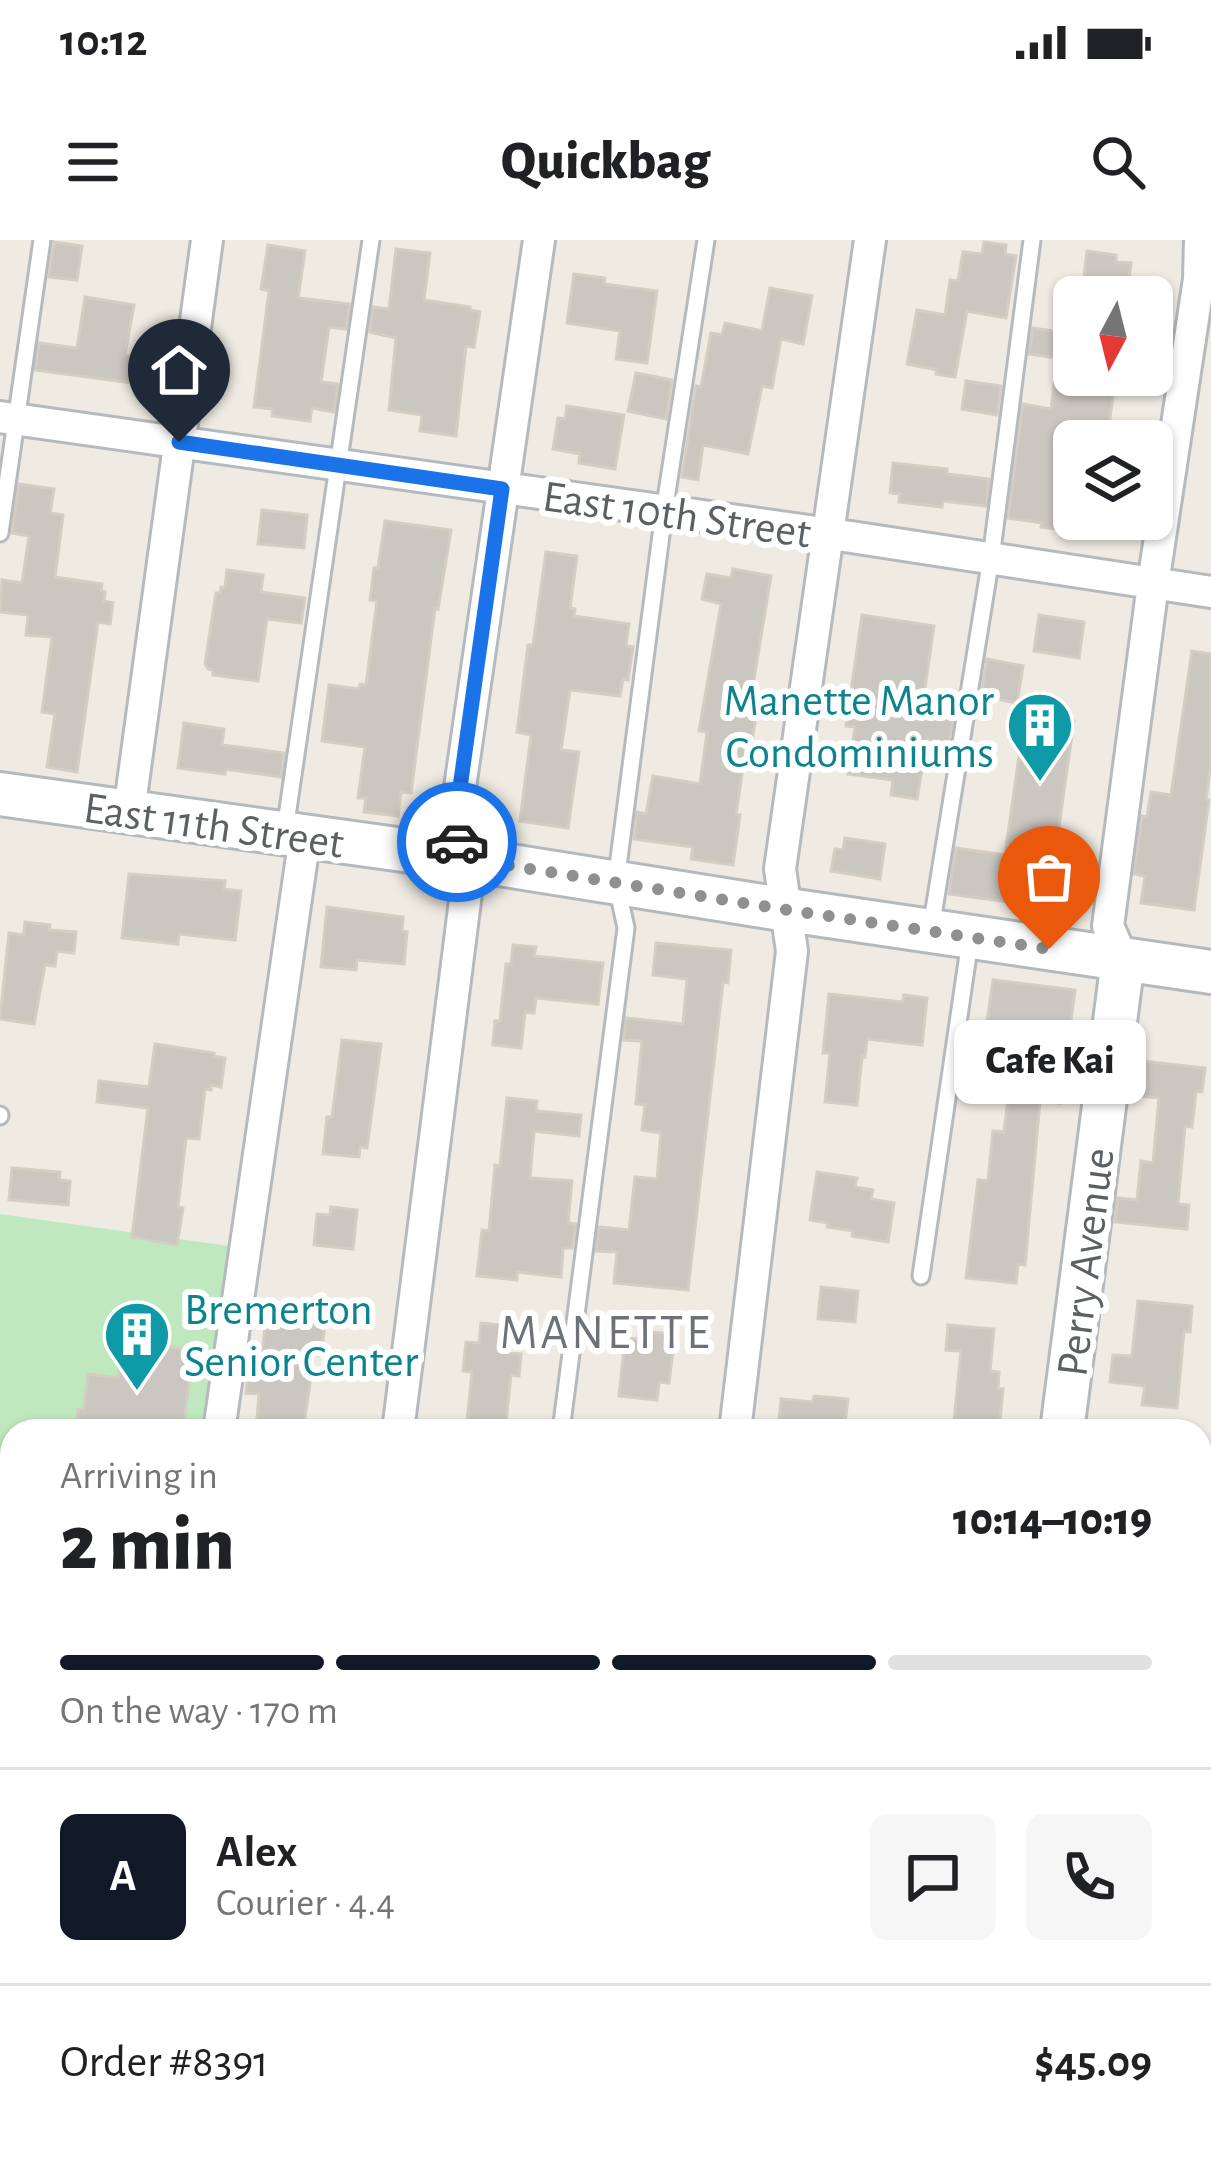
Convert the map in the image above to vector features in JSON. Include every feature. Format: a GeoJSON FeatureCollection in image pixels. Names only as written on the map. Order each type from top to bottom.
{"type":"FeatureCollection","features":[{"type":"Feature","properties":{"kind":"main road","name":"East 11th Street"},"geometry":{"type":"LineString","coordinates":[[0,794],[461,858],[1211,972]]}},
{"type":"Feature","properties":{"kind":"main road","name":"Perry Avenue"},"geometry":{"type":"LineString","coordinates":[[1064,1419],[1123,960]]}},
{"type":"Feature","properties":{"kind":"street"},"geometry":{"type":"LineString","coordinates":[[129,812],[207,240]]}},
{"type":"Feature","properties":{"kind":"street"},"geometry":{"type":"LineString","coordinates":[[400,1419],[467,885],[454,830],[538,240]]}},
{"type":"Feature","properties":{"kind":"street"},"geometry":{"type":"LineString","coordinates":[[736,1419],[792,951],[780,869],[870,240]]}},
{"type":"Feature","properties":{"kind":"street","name":"Perry Avenue"},"geometry":{"type":"LineString","coordinates":[[1123,960],[1108,926],[1200,240]]}},
{"type":"Feature","properties":{"kind":"street","name":"East 10th Street"},"geometry":{"type":"LineString","coordinates":[[8,418],[1211,592]]}},
{"type":"Feature","properties":{"kind":"street"},"geometry":{"type":"LineString","coordinates":[[221,1419],[294,834]]}},
{"type":"Feature","properties":{"kind":"lane"},"geometry":{"type":"LineString","coordinates":[[0,533],[8,418],[42,240]]}},
{"type":"Feature","properties":{"kind":"lane"},"geometry":{"type":"LineString","coordinates":[[294,834],[371,240]]}},
{"type":"Feature","properties":{"kind":"lane"},"geometry":{"type":"LineString","coordinates":[[563,1419],[626,928],[616,882],[664,512],[706,240]]}},
{"type":"Feature","properties":{"kind":"lane"},"geometry":{"type":"LineString","coordinates":[[921,1276],[991,558],[1032,240]]}},
{"type":"Feature","properties":{"kind":"green space"},"geometry":{"type":"Polygon","coordinates":[[[0,1214],[243,1248],[221,1419],[0,1419],[0,1214]]]}},
{"type":"Feature","properties":{"kind":"building"},"geometry":{"type":"Polygon","coordinates":[[[54,242],[82,246],[77,280],[49,277],[54,242]]]}},
{"type":"Feature","properties":{"kind":"building"},"geometry":{"type":"Polygon","coordinates":[[[984,242],[1006,245],[1005,254],[1016,256],[1006,318],[967,311],[955,377],[907,364],[917,310],[945,315],[950,280],[958,281],[963,252],[982,254],[984,242]]]}},
{"type":"Feature","properties":{"kind":"building"},"geometry":{"type":"Polygon","coordinates":[[[268,245],[305,251],[298,298],[350,304],[346,329],[329,327],[321,382],[338,384],[334,412],[312,408],[310,421],[272,416],[273,409],[254,407],[269,291],[261,289],[268,245]]]}},
{"type":"Feature","properties":{"kind":"building"},"geometry":{"type":"Polygon","coordinates":[[[396,249],[430,253],[424,300],[480,312],[474,347],[466,346],[456,436],[420,431],[422,415],[389,410],[396,338],[370,332],[373,307],[389,309],[396,249]]]}},
{"type":"Feature","properties":{"kind":"building"},"geometry":{"type":"Polygon","coordinates":[[[1087,251],[1116,255],[1116,262],[1131,263],[1129,276],[1084,276],[1087,251]]]}},
{"type":"Feature","properties":{"kind":"building"},"geometry":{"type":"Polygon","coordinates":[[[574,274],[605,278],[604,284],[657,291],[647,363],[616,359],[620,331],[567,323],[574,274]]]}},
{"type":"Feature","properties":{"kind":"building"},"geometry":{"type":"Polygon","coordinates":[[[770,288],[812,296],[803,344],[781,339],[772,388],[762,386],[748,454],[703,445],[698,480],[682,477],[696,386],[701,387],[711,333],[722,335],[725,323],[762,331],[770,288]]]}},
{"type":"Feature","properties":{"kind":"building"},"geometry":{"type":"Polygon","coordinates":[[[85,297],[134,305],[125,355],[136,357],[133,383],[35,370],[39,343],[77,348],[85,297]]]}},
{"type":"Feature","properties":{"kind":"building"},"geometry":{"type":"Polygon","coordinates":[[[1033,328],[1053,331],[1053,357],[1029,354],[1033,328]]]}},
{"type":"Feature","properties":{"kind":"building"},"geometry":{"type":"Polygon","coordinates":[[[636,373],[672,380],[666,419],[628,411],[636,373]]]}},
{"type":"Feature","properties":{"kind":"building"},"geometry":{"type":"Polygon","coordinates":[[[966,381],[1001,386],[997,415],[962,409],[966,381]]]}},
{"type":"Feature","properties":{"kind":"building"},"geometry":{"type":"Polygon","coordinates":[[[1053,392],[1053,396],[1113,396],[1110,420],[1053,420],[1053,529],[1008,518],[1023,404],[1051,409],[1053,392]]]}},
{"type":"Feature","properties":{"kind":"building"},"geometry":{"type":"Polygon","coordinates":[[[567,406],[624,415],[615,469],[579,463],[580,454],[553,449],[558,418],[565,419],[567,406]]]}},
{"type":"Feature","properties":{"kind":"building"},"geometry":{"type":"Polygon","coordinates":[[[893,463],[989,479],[986,506],[899,502],[900,494],[890,493],[893,463]]]}},
{"type":"Feature","properties":{"kind":"building"},"geometry":{"type":"Polygon","coordinates":[[[19,484],[54,489],[50,513],[63,515],[55,577],[102,584],[104,601],[113,603],[110,624],[98,622],[77,772],[47,767],[55,714],[42,712],[52,637],[26,635],[28,615],[0,612],[2,580],[22,583],[29,536],[12,533],[19,484]]]}},
{"type":"Feature","properties":{"kind":"building"},"geometry":{"type":"Polygon","coordinates":[[[262,510],[307,515],[304,548],[258,544],[262,510]]]}},
{"type":"Feature","properties":{"kind":"building"},"geometry":{"type":"Polygon","coordinates":[[[385,521],[451,530],[435,608],[411,793],[401,792],[398,816],[364,812],[366,798],[358,798],[365,747],[322,741],[329,685],[359,689],[360,684],[366,685],[377,601],[370,600],[385,521]]]}},
{"type":"Feature","properties":{"kind":"building"},"geometry":{"type":"Polygon","coordinates":[[[546,552],[577,556],[570,608],[575,609],[574,616],[629,624],[626,646],[633,647],[628,680],[623,679],[620,696],[570,690],[561,750],[579,752],[568,828],[520,821],[531,735],[517,732],[546,552]]]}},
{"type":"Feature","properties":{"kind":"building"},"geometry":{"type":"Polygon","coordinates":[[[733,569],[771,576],[751,697],[759,699],[752,740],[747,739],[733,865],[691,859],[693,847],[634,839],[637,812],[646,814],[653,776],[700,784],[707,732],[699,731],[721,604],[702,599],[707,574],[731,578],[733,569]]]}},
{"type":"Feature","properties":{"kind":"building"},"geometry":{"type":"Polygon","coordinates":[[[227,570],[263,575],[261,592],[305,598],[301,623],[267,619],[258,681],[213,675],[205,664],[216,593],[225,588],[227,570]]]}},
{"type":"Feature","properties":{"kind":"building"},"geometry":{"type":"Polygon","coordinates":[[[862,615],[934,626],[922,708],[954,713],[949,742],[927,739],[917,799],[891,795],[893,780],[848,774],[855,727],[846,726],[862,615]]]}},
{"type":"Feature","properties":{"kind":"building"},"geometry":{"type":"Polygon","coordinates":[[[1039,615],[1084,622],[1079,658],[1034,651],[1039,615]]]}},
{"type":"Feature","properties":{"kind":"building"},"geometry":{"type":"Polygon","coordinates":[[[1192,651],[1211,654],[1209,800],[1194,910],[1141,903],[1145,876],[1134,874],[1142,816],[1147,817],[1151,792],[1171,795],[1192,651]]]}},
{"type":"Feature","properties":{"kind":"building"},"geometry":{"type":"Polygon","coordinates":[[[987,659],[1023,666],[1017,703],[981,696],[987,659]]]}},
{"type":"Feature","properties":{"kind":"building"},"geometry":{"type":"Polygon","coordinates":[[[1025,714],[1074,721],[1054,861],[1068,863],[1062,909],[949,894],[956,848],[1005,855],[1025,714]]]}},
{"type":"Feature","properties":{"kind":"building"},"geometry":{"type":"Polygon","coordinates":[[[184,723],[224,729],[222,745],[284,753],[281,777],[178,768],[184,723]]]}},
{"type":"Feature","properties":{"kind":"building"},"geometry":{"type":"Polygon","coordinates":[[[845,838],[885,844],[880,879],[831,871],[835,849],[843,850],[845,838]]]}},
{"type":"Feature","properties":{"kind":"building"},"geometry":{"type":"Polygon","coordinates":[[[129,874],[225,881],[224,889],[241,891],[235,940],[179,934],[178,944],[122,938],[129,874]]]}},
{"type":"Feature","properties":{"kind":"building"},"geometry":{"type":"Polygon","coordinates":[[[327,907],[403,917],[402,931],[407,932],[404,964],[357,960],[356,970],[321,967],[327,907]]]}},
{"type":"Feature","properties":{"kind":"building"},"geometry":{"type":"Polygon","coordinates":[[[25,922],[76,932],[74,953],[57,951],[55,966],[45,965],[34,1024],[0,1019],[9,933],[24,935],[25,922]]]}},
{"type":"Feature","properties":{"kind":"building"},"geometry":{"type":"Polygon","coordinates":[[[656,943],[731,950],[728,983],[723,982],[688,1290],[614,1283],[617,1252],[596,1251],[599,1227],[629,1230],[635,1177],[657,1179],[661,1133],[642,1130],[645,1105],[636,1104],[642,1041],[624,1040],[626,1018],[683,1024],[687,979],[653,975],[656,943]]]}},
{"type":"Feature","properties":{"kind":"building"},"geometry":{"type":"Polygon","coordinates":[[[513,945],[536,947],[534,956],[603,963],[598,1004],[536,998],[534,1013],[525,1012],[521,1048],[493,1045],[513,945]]]}},
{"type":"Feature","properties":{"kind":"building"},"geometry":{"type":"Polygon","coordinates":[[[993,980],[1075,990],[1060,1103],[1040,1101],[1025,1265],[1018,1264],[1016,1283],[966,1278],[978,1180],[988,1181],[993,1131],[1004,1132],[1017,1025],[987,1022],[993,980]]]}},
{"type":"Feature","properties":{"kind":"building"},"geometry":{"type":"Polygon","coordinates":[[[829,994],[903,1002],[904,995],[927,998],[922,1045],[867,1039],[857,1105],[825,1102],[830,1053],[823,1053],[829,994]]]}},
{"type":"Feature","properties":{"kind":"building"},"geometry":{"type":"Polygon","coordinates":[[[342,1040],[381,1044],[367,1148],[360,1147],[359,1157],[323,1154],[342,1040]]]}},
{"type":"Feature","properties":{"kind":"building"},"geometry":{"type":"Polygon","coordinates":[[[155,1044],[225,1058],[221,1087],[205,1089],[199,1139],[186,1138],[177,1245],[132,1237],[148,1108],[97,1102],[99,1081],[149,1087],[155,1044]]]}},
{"type":"Feature","properties":{"kind":"building"},"geometry":{"type":"Polygon","coordinates":[[[1142,1061],[1205,1068],[1202,1092],[1196,1091],[1192,1127],[1185,1126],[1178,1204],[1189,1205],[1187,1229],[1115,1222],[1118,1198],[1137,1200],[1141,1161],[1153,1163],[1159,1098],[1139,1096],[1142,1061]]]}},
{"type":"Feature","properties":{"kind":"building"},"geometry":{"type":"Polygon","coordinates":[[[507,1098],[537,1101],[536,1111],[581,1115],[579,1136],[534,1131],[530,1178],[572,1181],[568,1223],[576,1224],[572,1248],[563,1248],[561,1277],[517,1272],[517,1280],[477,1276],[482,1230],[489,1231],[495,1165],[500,1166],[507,1098]]]}},
{"type":"Feature","properties":{"kind":"building"},"geometry":{"type":"Polygon","coordinates":[[[12,1168],[60,1172],[59,1180],[70,1181],[68,1205],[9,1200],[12,1168]]]}},
{"type":"Feature","properties":{"kind":"building"},"geometry":{"type":"Polygon","coordinates":[[[817,1172],[857,1178],[855,1187],[873,1190],[871,1199],[894,1203],[888,1242],[852,1236],[853,1231],[810,1220],[817,1172]]]}},
{"type":"Feature","properties":{"kind":"building"},"geometry":{"type":"Polygon","coordinates":[[[331,1207],[357,1210],[353,1249],[314,1245],[317,1214],[330,1215],[331,1207]]]}},
{"type":"Feature","properties":{"kind":"building"},"geometry":{"type":"Polygon","coordinates":[[[821,1287],[858,1291],[855,1322],[818,1319],[821,1287]]]}},
{"type":"Feature","properties":{"kind":"building"},"geometry":{"type":"Polygon","coordinates":[[[1138,1301],[1192,1306],[1190,1332],[1184,1331],[1177,1408],[1142,1405],[1145,1386],[1110,1382],[1113,1355],[1132,1356],[1138,1301]]]}},
{"type":"Feature","properties":{"kind":"building"},"geometry":{"type":"Polygon","coordinates":[[[273,1310],[326,1317],[321,1356],[314,1355],[305,1419],[257,1419],[259,1394],[246,1393],[250,1354],[262,1355],[266,1319],[272,1319],[273,1310]]]}},
{"type":"Feature","properties":{"kind":"building"},"geometry":{"type":"Polygon","coordinates":[[[481,1323],[509,1326],[506,1353],[521,1354],[519,1376],[511,1375],[506,1419],[467,1419],[472,1372],[463,1371],[466,1342],[479,1343],[481,1323]]]}},
{"type":"Feature","properties":{"kind":"building"},"geometry":{"type":"Polygon","coordinates":[[[948,1325],[994,1329],[990,1371],[999,1372],[998,1389],[1003,1389],[1000,1419],[954,1419],[961,1351],[946,1350],[948,1325]]]}},
{"type":"Feature","properties":{"kind":"building"},"geometry":{"type":"Polygon","coordinates":[[[639,1331],[675,1334],[669,1383],[659,1382],[657,1400],[619,1396],[625,1338],[638,1339],[639,1331]]]}},
{"type":"Feature","properties":{"kind":"building","name":"Bremerton Senior Center"},"geometry":{"type":"Polygon","coordinates":[[[123,1341],[193,1351],[184,1419],[77,1419],[78,1409],[84,1409],[88,1374],[118,1378],[123,1341]]]}},
{"type":"Feature","properties":{"kind":"building"},"geometry":{"type":"Polygon","coordinates":[[[814,1396],[848,1399],[846,1419],[779,1419],[781,1399],[813,1402],[814,1396]]]}},
{"type":"Feature","properties":{"kind":"way so far"},"geometry":{"type":"LineString","coordinates":[[457,842],[461,858],[1049,949]]}},
{"type":"Feature","properties":{"kind":"place","name":"Manette Manor Condominiums"},"geometry":{"type":"Point","coordinates":[1040,784]}},
{"type":"Feature","properties":{"kind":"place","name":"Cafe Kai"},"geometry":{"type":"Point","coordinates":[1049,949]}},
{"type":"Feature","properties":{"kind":"place","name":"Bremerton Senior Center"},"geometry":{"type":"Point","coordinates":[137,1393]}},
{"type":"Feature","properties":{"kind":"district","name":"MANETTE"},"geometry":{"type":"Point","coordinates":[606,1331]}},
{"type":"Feature","properties":{"kind":"route"},"geometry":{"type":"LineString","coordinates":[[179,442],[502,489],[454,830],[457,842]]}}]}
